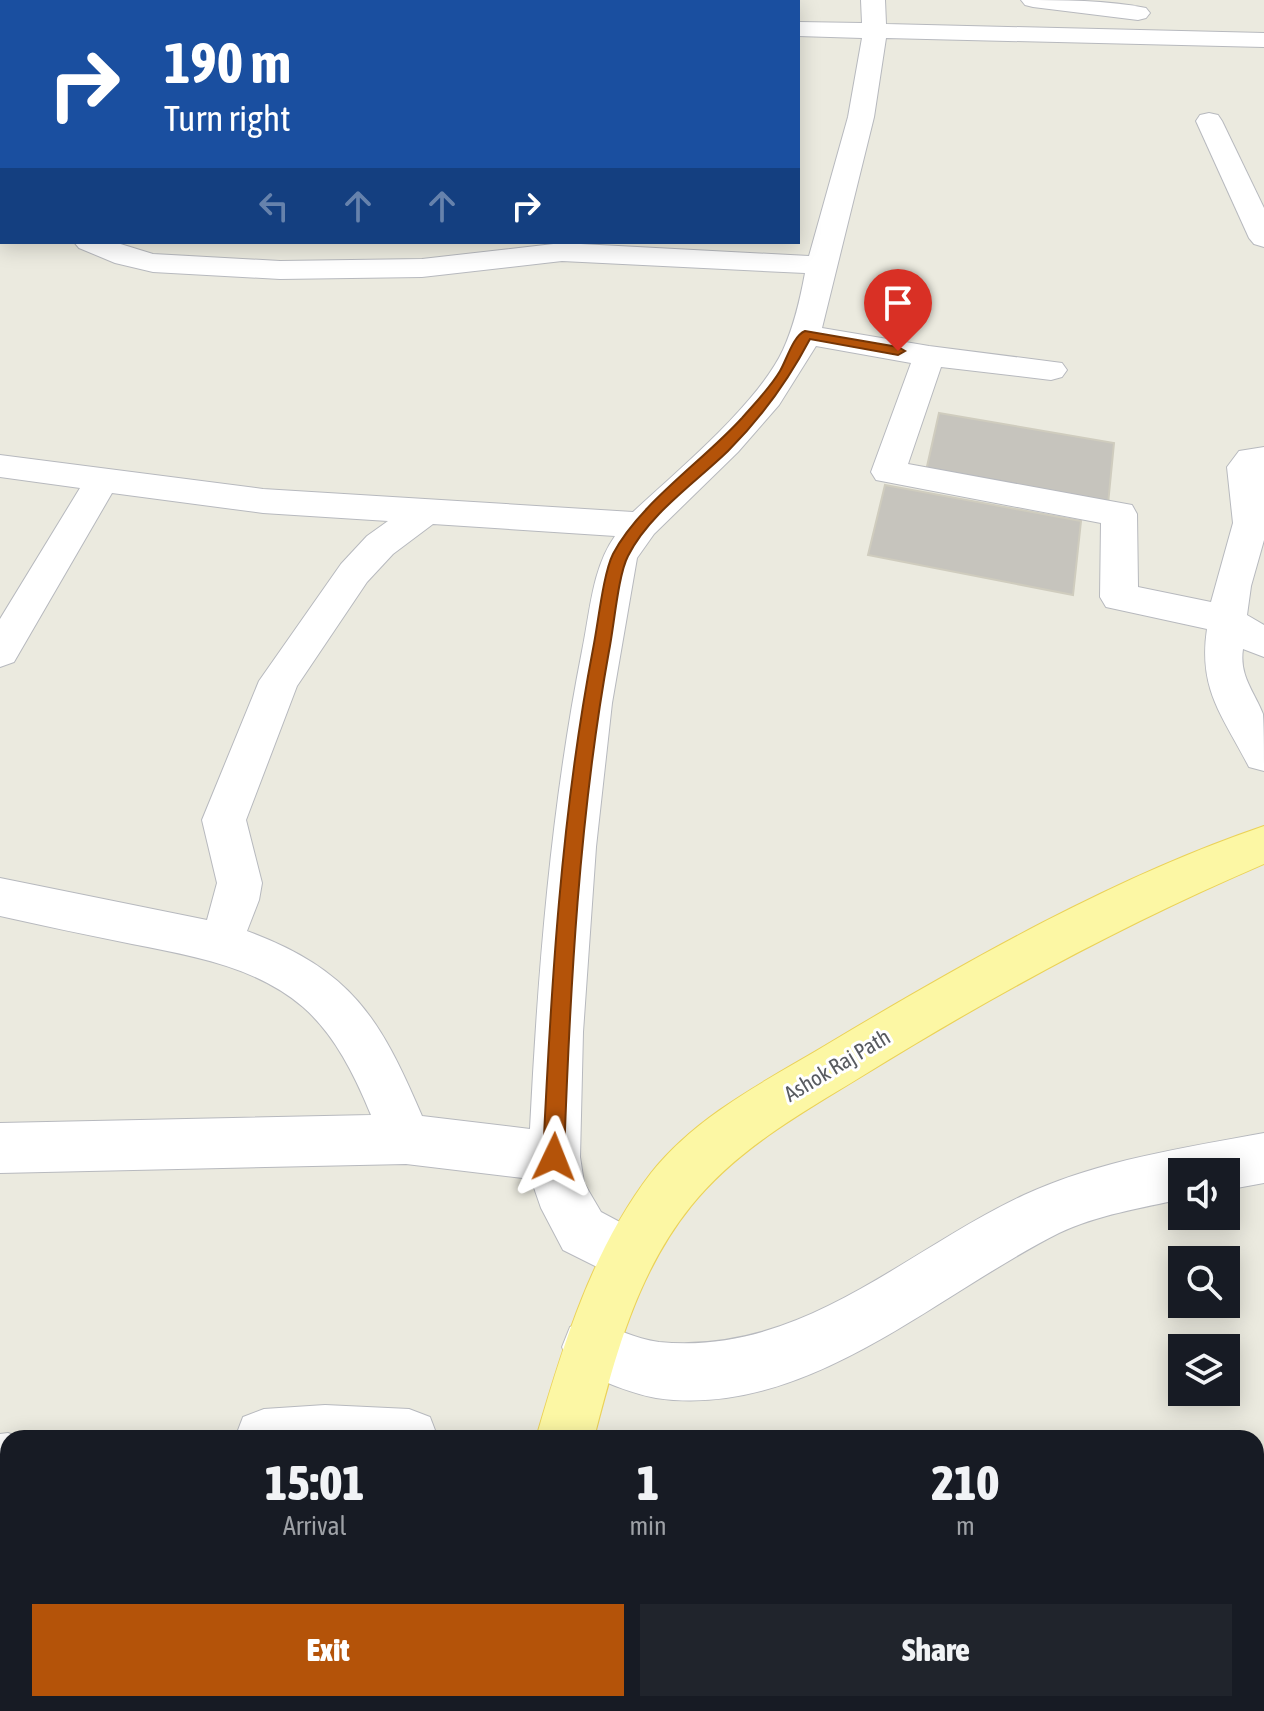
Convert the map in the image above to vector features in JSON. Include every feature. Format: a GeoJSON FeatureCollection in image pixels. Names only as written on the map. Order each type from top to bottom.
{"type":"FeatureCollection","features":[{"type":"Feature","properties":{"kind":"main road","name":"Ashok Raj Path"},"geometry":{"type":"LineString","coordinates":[[567,1430],[590,1347],[627,1255],[672,1188],[725,1135],[969,985],[1210,867],[1264,844]]}},
{"type":"Feature","properties":{"kind":"street"},"geometry":{"type":"LineString","coordinates":[[1040,0],[1155,15],[1264,23]]}},
{"type":"Feature","properties":{"kind":"street"},"geometry":{"type":"LineString","coordinates":[[800,29],[874,16],[1264,40]]}},
{"type":"Feature","properties":{"kind":"street"},"geometry":{"type":"LineString","coordinates":[[627,1255],[582,1231],[559,1190],[554,1157],[559,1032],[583,763],[619,557],[641,525],[726,444],[767,398],[786,373],[805,335],[861,117],[874,16]]}},
{"type":"Feature","properties":{"kind":"street"},"geometry":{"type":"LineString","coordinates":[[1209,121],[1264,238]]}},
{"type":"Feature","properties":{"kind":"street"},"geometry":{"type":"LineString","coordinates":[[94,244],[125,257],[153,263],[280,270],[422,268],[562,252],[821,265]]}},
{"type":"Feature","properties":{"kind":"street"},"geometry":{"type":"LineString","coordinates":[[805,335],[929,356],[1051,370]]}},
{"type":"Feature","properties":{"kind":"street"},"geometry":{"type":"LineString","coordinates":[[929,356],[888,472],[1119,514],[1119,597],[1226,621],[1264,643]]}},
{"type":"Feature","properties":{"kind":"street"},"geometry":{"type":"LineString","coordinates":[[1264,458],[1251,459],[1244,467],[1251,523],[1226,621],[1222,658],[1226,684],[1264,755]]}},
{"type":"Feature","properties":{"kind":"street"},"geometry":{"type":"LineString","coordinates":[[0,466],[263,501],[641,525]]}},
{"type":"Feature","properties":{"kind":"street"},"geometry":{"type":"LineString","coordinates":[[0,652],[102,480]]}},
{"type":"Feature","properties":{"kind":"street"},"geometry":{"type":"LineString","coordinates":[[220,942],[236,904],[240,877],[223,837],[224,820],[265,708],[301,646],[354,573],[380,545],[423,513]]}},
{"type":"Feature","properties":{"kind":"street"},"geometry":{"type":"LineString","coordinates":[[0,897],[220,942],[269,959],[307,984],[340,1013],[381,1078],[406,1139]]}},
{"type":"Feature","properties":{"kind":"street"},"geometry":{"type":"LineString","coordinates":[[0,1148],[406,1139],[554,1157]]}},
{"type":"Feature","properties":{"kind":"street"},"geometry":{"type":"LineString","coordinates":[[1240,1163],[1264,1158]]}},
{"type":"Feature","properties":{"kind":"street"},"geometry":{"type":"LineString","coordinates":[[590,1347],[657,1370],[721,1373],[776,1360],[833,1335],[996,1238],[1043,1214],[1095,1193],[1168,1177]]}},
{"type":"Feature","properties":{"kind":"building"},"geometry":{"type":"Polygon","coordinates":[[[939,413],[1114,443],[1108,504],[926,471],[939,413]]]}},
{"type":"Feature","properties":{"kind":"building"},"geometry":{"type":"Polygon","coordinates":[[[885,485],[1081,521],[1073,595],[868,555],[885,485]]]}},
{"type":"Feature","properties":{"kind":"route"},"geometry":{"type":"LineString","coordinates":[[554,1157],[559,1032],[580,791],[592,703],[619,557],[641,525],[726,444],[767,398],[786,373],[805,335],[898,351]]}}]}
